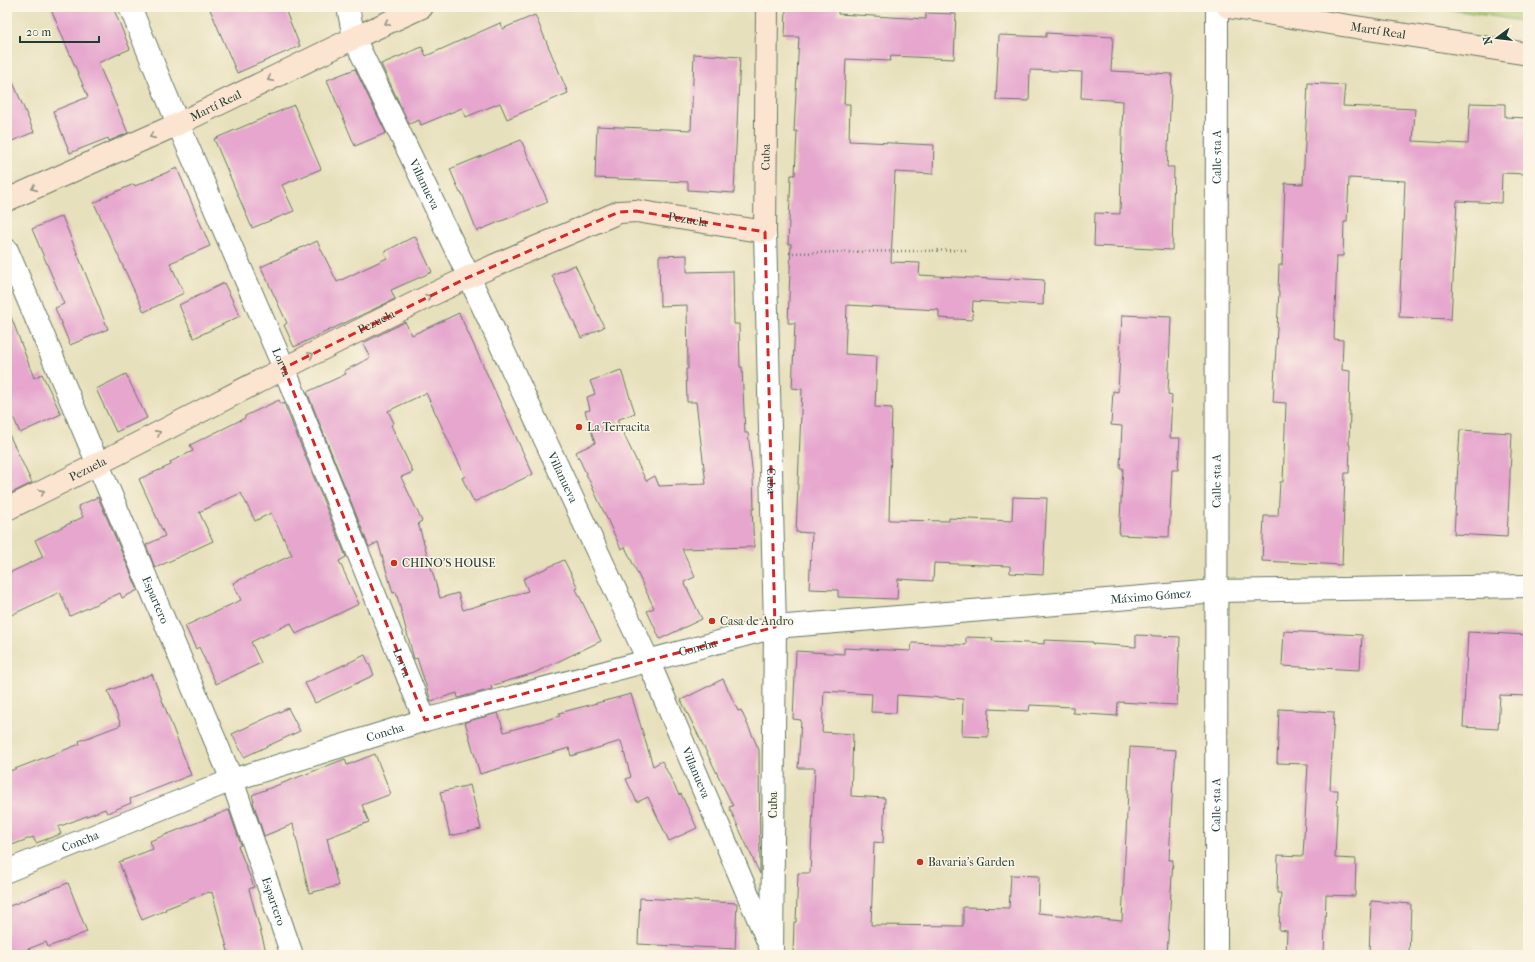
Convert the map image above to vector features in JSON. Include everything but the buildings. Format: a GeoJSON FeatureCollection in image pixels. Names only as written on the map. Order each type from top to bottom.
{"type":"FeatureCollection","features":[{"type":"Feature","properties":{"kind":"main road","name":"Martí Real"},"geometry":{"type":"LineString","coordinates":[[7,200],[178,124],[354,38],[422,7]]}},
{"type":"Feature","properties":{"kind":"main road","name":"Cuba"},"geometry":{"type":"LineString","coordinates":[[765,232],[767,7]]}},
{"type":"Feature","properties":{"kind":"main road","name":"Martí Real"},"geometry":{"type":"LineString","coordinates":[[1228,7],[1528,54]]}},
{"type":"Feature","properties":{"kind":"main road","name":"Pezuela"},"geometry":{"type":"LineString","coordinates":[[7,509],[98,465],[284,368],[469,277],[619,212],[636,210],[765,232]]}},
{"type":"Feature","properties":{"kind":"street","name":"Lorva"},"geometry":{"type":"LineString","coordinates":[[130,7],[178,124],[284,368],[425,720]]}},
{"type":"Feature","properties":{"kind":"street","name":"Villanueva"},"geometry":{"type":"LineString","coordinates":[[348,7],[354,38],[469,277],[648,660],[772,953]]}},
{"type":"Feature","properties":{"kind":"street","name":"Calle 5ta A"},"geometry":{"type":"LineString","coordinates":[[1216,955],[1217,7]]}},
{"type":"Feature","properties":{"kind":"street","name":"Cuba"},"geometry":{"type":"LineString","coordinates":[[765,232],[775,627],[772,953]]}},
{"type":"Feature","properties":{"kind":"street","name":"Espartero"},"geometry":{"type":"LineString","coordinates":[[7,250],[232,780],[292,955]]}},
{"type":"Feature","properties":{"kind":"street","name":"Máximo Gómez"},"geometry":{"type":"LineString","coordinates":[[775,627],[1216,591],[1528,586]]}},
{"type":"Feature","properties":{"kind":"street","name":"Concha"},"geometry":{"type":"LineString","coordinates":[[7,871],[232,780],[425,720],[775,627]]}},
{"type":"Feature","properties":{"kind":"path"},"geometry":{"type":"LineString","coordinates":[[765,253],[968,250]]}},
{"type":"Feature","properties":{"kind":"highlighted area"},"geometry":{"type":"Polygon","coordinates":[[[636,211],[765,232],[775,627],[425,720],[284,368],[469,277],[619,212],[636,211]]]}},
{"type":"Feature","properties":{"kind":"green space"},"geometry":{"type":"Polygon","coordinates":[[[1435,7],[1528,7],[1528,22],[1435,7]]]}},
{"type":"Feature","properties":{"kind":"place","name":"La Terracita"},"geometry":{"type":"Point","coordinates":[579,427]}},
{"type":"Feature","properties":{"kind":"place","name":"CHINO'S HOUSE"},"geometry":{"type":"Point","coordinates":[394,563]}},
{"type":"Feature","properties":{"kind":"place","name":"Casa de Andro"},"geometry":{"type":"Point","coordinates":[712,621]}},
{"type":"Feature","properties":{"kind":"place","name":"Bavaria's Garden"},"geometry":{"type":"Point","coordinates":[920,862]}}]}
